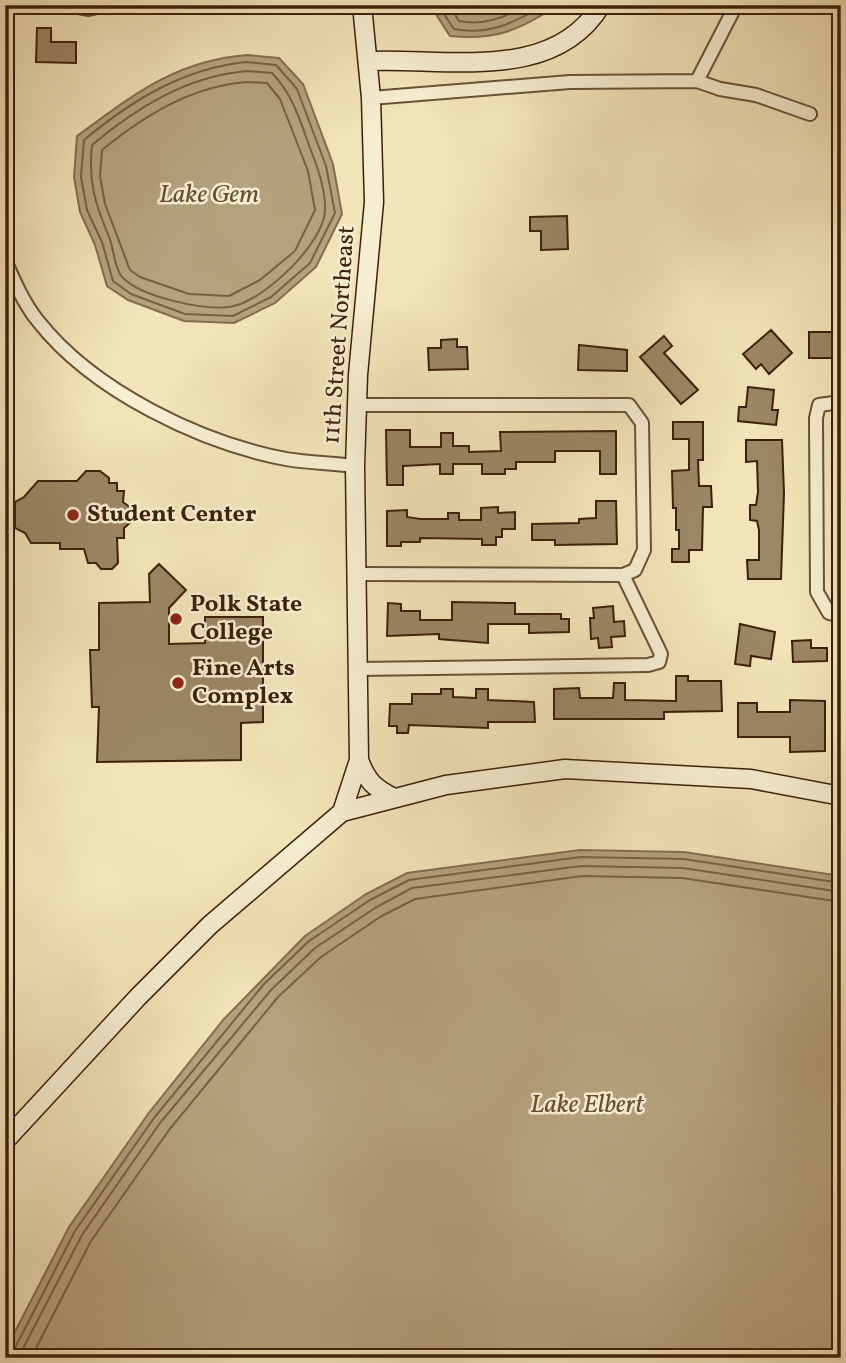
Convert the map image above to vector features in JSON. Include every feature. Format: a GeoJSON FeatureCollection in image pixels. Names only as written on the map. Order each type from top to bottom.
{"type":"FeatureCollection","features":[{"type":"Feature","properties":{"kind":"street"},"geometry":{"type":"LineString","coordinates":[[66,5],[88,9],[107,5]]}},
{"type":"Feature","properties":{"kind":"street","name":"11th Street Northeast"},"geometry":{"type":"LineString","coordinates":[[342,812],[359,760],[355,466],[373,202],[371,98],[362,5]]}},
{"type":"Feature","properties":{"kind":"street"},"geometry":{"type":"LineString","coordinates":[[368,61],[474,62],[524,58],[545,51],[573,36],[601,5]]}},
{"type":"Feature","properties":{"kind":"street"},"geometry":{"type":"LineString","coordinates":[[697,80],[736,5]]}},
{"type":"Feature","properties":{"kind":"street"},"geometry":{"type":"LineString","coordinates":[[371,98],[570,82],[697,80],[720,89],[756,95],[810,114]]}},
{"type":"Feature","properties":{"kind":"street"},"geometry":{"type":"LineString","coordinates":[[5,260],[38,321],[74,357],[126,395],[181,424],[234,445],[287,459],[355,466]]}},
{"type":"Feature","properties":{"kind":"street"},"geometry":{"type":"LineString","coordinates":[[841,402],[819,405],[816,418],[817,592],[829,612],[841,615]]}},
{"type":"Feature","properties":{"kind":"street"},"geometry":{"type":"LineString","coordinates":[[358,405],[628,405],[642,423],[644,550],[635,570],[623,575],[358,575]]}},
{"type":"Feature","properties":{"kind":"street"},"geometry":{"type":"LineString","coordinates":[[357,669],[648,665],[659,662],[661,654],[623,575]]}},
{"type":"Feature","properties":{"kind":"street"},"geometry":{"type":"LineString","coordinates":[[359,760],[366,779],[374,788],[394,798]]}},
{"type":"Feature","properties":{"kind":"street"},"geometry":{"type":"LineString","coordinates":[[5,1141],[138,997],[201,934],[342,812],[424,790],[565,769],[751,779],[841,796]]}},
{"type":"Feature","properties":{"kind":"water"},"geometry":{"type":"Polygon","coordinates":[[[430,5],[558,5],[507,32],[466,37],[450,36],[430,5]]]}},
{"type":"Feature","properties":{"kind":"water","name":"Lake Gem"},"geometry":{"type":"Polygon","coordinates":[[[247,55],[279,58],[303,84],[333,164],[342,214],[316,267],[275,303],[234,323],[184,321],[128,300],[107,286],[95,245],[80,212],[74,177],[77,136],[137,94],[176,72],[198,64],[247,55]]]}},
{"type":"Feature","properties":{"kind":"water","name":"Lake Elbert"},"geometry":{"type":"Polygon","coordinates":[[[580,850],[684,852],[841,876],[841,1358],[5,1358],[5,1351],[69,1227],[148,1114],[224,1019],[305,936],[366,894],[407,873],[580,850]]]}},
{"type":"Feature","properties":{"kind":"building"},"geometry":{"type":"Polygon","coordinates":[[[37,28],[51,28],[51,42],[76,42],[76,63],[36,62],[37,28]]]}},
{"type":"Feature","properties":{"kind":"building"},"geometry":{"type":"Polygon","coordinates":[[[567,216],[568,249],[541,250],[541,231],[530,231],[530,217],[567,216]]]}},
{"type":"Feature","properties":{"kind":"building"},"geometry":{"type":"Polygon","coordinates":[[[771,330],[792,353],[769,374],[761,364],[756,369],[743,354],[771,330]]]}},
{"type":"Feature","properties":{"kind":"building"},"geometry":{"type":"Polygon","coordinates":[[[809,332],[838,332],[841,358],[809,358],[809,332]]]}},
{"type":"Feature","properties":{"kind":"building"},"geometry":{"type":"Polygon","coordinates":[[[664,336],[672,346],[664,353],[698,390],[681,404],[640,357],[664,336]]]}},
{"type":"Feature","properties":{"kind":"building"},"geometry":{"type":"Polygon","coordinates":[[[457,339],[457,347],[467,347],[468,369],[429,370],[428,348],[441,348],[441,340],[457,339]]]}},
{"type":"Feature","properties":{"kind":"building"},"geometry":{"type":"Polygon","coordinates":[[[579,345],[627,350],[627,371],[578,370],[579,345]]]}},
{"type":"Feature","properties":{"kind":"building"},"geometry":{"type":"Polygon","coordinates":[[[748,387],[774,390],[772,410],[778,410],[776,425],[738,421],[739,407],[746,407],[748,387]]]}},
{"type":"Feature","properties":{"kind":"building"},"geometry":{"type":"Polygon","coordinates":[[[673,422],[703,422],[703,460],[698,460],[699,486],[711,486],[712,507],[703,507],[702,550],[689,550],[689,562],[672,562],[672,549],[679,549],[679,530],[676,530],[676,508],[673,508],[672,471],[689,470],[689,439],[673,439],[673,422]]]}},
{"type":"Feature","properties":{"kind":"building"},"geometry":{"type":"Polygon","coordinates":[[[386,430],[410,430],[410,447],[441,447],[441,433],[453,433],[453,446],[469,446],[469,452],[501,451],[500,432],[616,431],[616,474],[600,474],[600,451],[555,451],[555,462],[516,462],[516,469],[505,469],[505,474],[482,474],[482,464],[453,464],[453,474],[440,474],[440,464],[403,466],[403,485],[387,485],[386,430]]]}},
{"type":"Feature","properties":{"kind":"building"},"geometry":{"type":"Polygon","coordinates":[[[746,440],[782,440],[784,493],[781,579],[748,579],[747,560],[759,560],[759,530],[757,521],[750,520],[750,505],[756,505],[758,492],[757,461],[746,462],[746,440]]]}},
{"type":"Feature","properties":{"kind":"building","name":"Student Center"},"geometry":{"type":"Polygon","coordinates":[[[86,471],[100,471],[109,478],[109,483],[117,483],[117,491],[124,491],[123,502],[131,508],[131,522],[124,528],[124,538],[117,538],[118,563],[112,569],[101,569],[96,563],[88,563],[84,549],[60,549],[60,543],[31,543],[25,533],[15,528],[15,502],[24,497],[38,481],[77,481],[86,471]]]}},
{"type":"Feature","properties":{"kind":"building"},"geometry":{"type":"Polygon","coordinates":[[[596,501],[616,501],[617,544],[555,545],[555,540],[532,540],[532,524],[579,523],[579,519],[596,518],[596,501]]]}},
{"type":"Feature","properties":{"kind":"building"},"geometry":{"type":"Polygon","coordinates":[[[498,507],[498,513],[515,512],[515,529],[502,529],[502,537],[496,537],[496,545],[482,545],[482,539],[420,538],[420,542],[401,542],[401,546],[387,546],[387,511],[407,510],[407,517],[420,519],[448,519],[448,513],[459,513],[459,520],[481,520],[481,508],[498,507]]]}},
{"type":"Feature","properties":{"kind":"building","name":"Fine Arts Complex"},"geometry":{"type":"Polygon","coordinates":[[[159,564],[186,590],[169,608],[169,644],[205,643],[205,617],[263,617],[263,722],[241,723],[241,760],[97,762],[99,707],[92,707],[90,650],[99,650],[99,603],[150,602],[149,574],[159,564]]]}},
{"type":"Feature","properties":{"kind":"building"},"geometry":{"type":"Polygon","coordinates":[[[452,602],[515,603],[515,614],[561,614],[561,619],[569,619],[569,632],[529,633],[529,624],[488,624],[488,643],[439,639],[439,634],[387,636],[388,603],[401,604],[401,611],[420,611],[420,620],[452,620],[452,602]]]}},
{"type":"Feature","properties":{"kind":"building"},"geometry":{"type":"Polygon","coordinates":[[[613,606],[614,622],[624,621],[625,636],[611,637],[612,647],[599,648],[598,638],[591,639],[590,618],[594,618],[593,608],[613,606]]]}},
{"type":"Feature","properties":{"kind":"building"},"geometry":{"type":"Polygon","coordinates":[[[740,624],[775,632],[771,659],[751,656],[750,666],[735,664],[740,624]]]}},
{"type":"Feature","properties":{"kind":"building"},"geometry":{"type":"Polygon","coordinates":[[[811,640],[811,648],[827,648],[827,661],[793,662],[792,641],[811,640]]]}},
{"type":"Feature","properties":{"kind":"building"},"geometry":{"type":"Polygon","coordinates":[[[676,676],[688,676],[688,681],[721,681],[722,711],[664,712],[664,719],[554,719],[554,689],[579,688],[580,698],[613,698],[614,683],[625,683],[625,700],[676,701],[676,676]]]}},
{"type":"Feature","properties":{"kind":"building"},"geometry":{"type":"Polygon","coordinates":[[[441,689],[453,689],[453,697],[476,698],[476,689],[488,689],[488,700],[534,702],[535,722],[488,722],[488,728],[409,725],[408,733],[397,733],[397,726],[389,726],[390,704],[412,704],[412,694],[441,694],[441,689]]]}},
{"type":"Feature","properties":{"kind":"building"},"geometry":{"type":"Polygon","coordinates":[[[790,700],[825,701],[825,751],[790,752],[790,737],[738,737],[738,703],[757,703],[757,712],[790,712],[790,700]]]}},
{"type":"Feature","properties":{"kind":"place","name":"Student Center"},"geometry":{"type":"Point","coordinates":[73,515]}},
{"type":"Feature","properties":{"kind":"place","name":"Polk State College"},"geometry":{"type":"Point","coordinates":[176,619]}},
{"type":"Feature","properties":{"kind":"place","name":"Fine Arts Complex"},"geometry":{"type":"Point","coordinates":[178,683]}}]}
